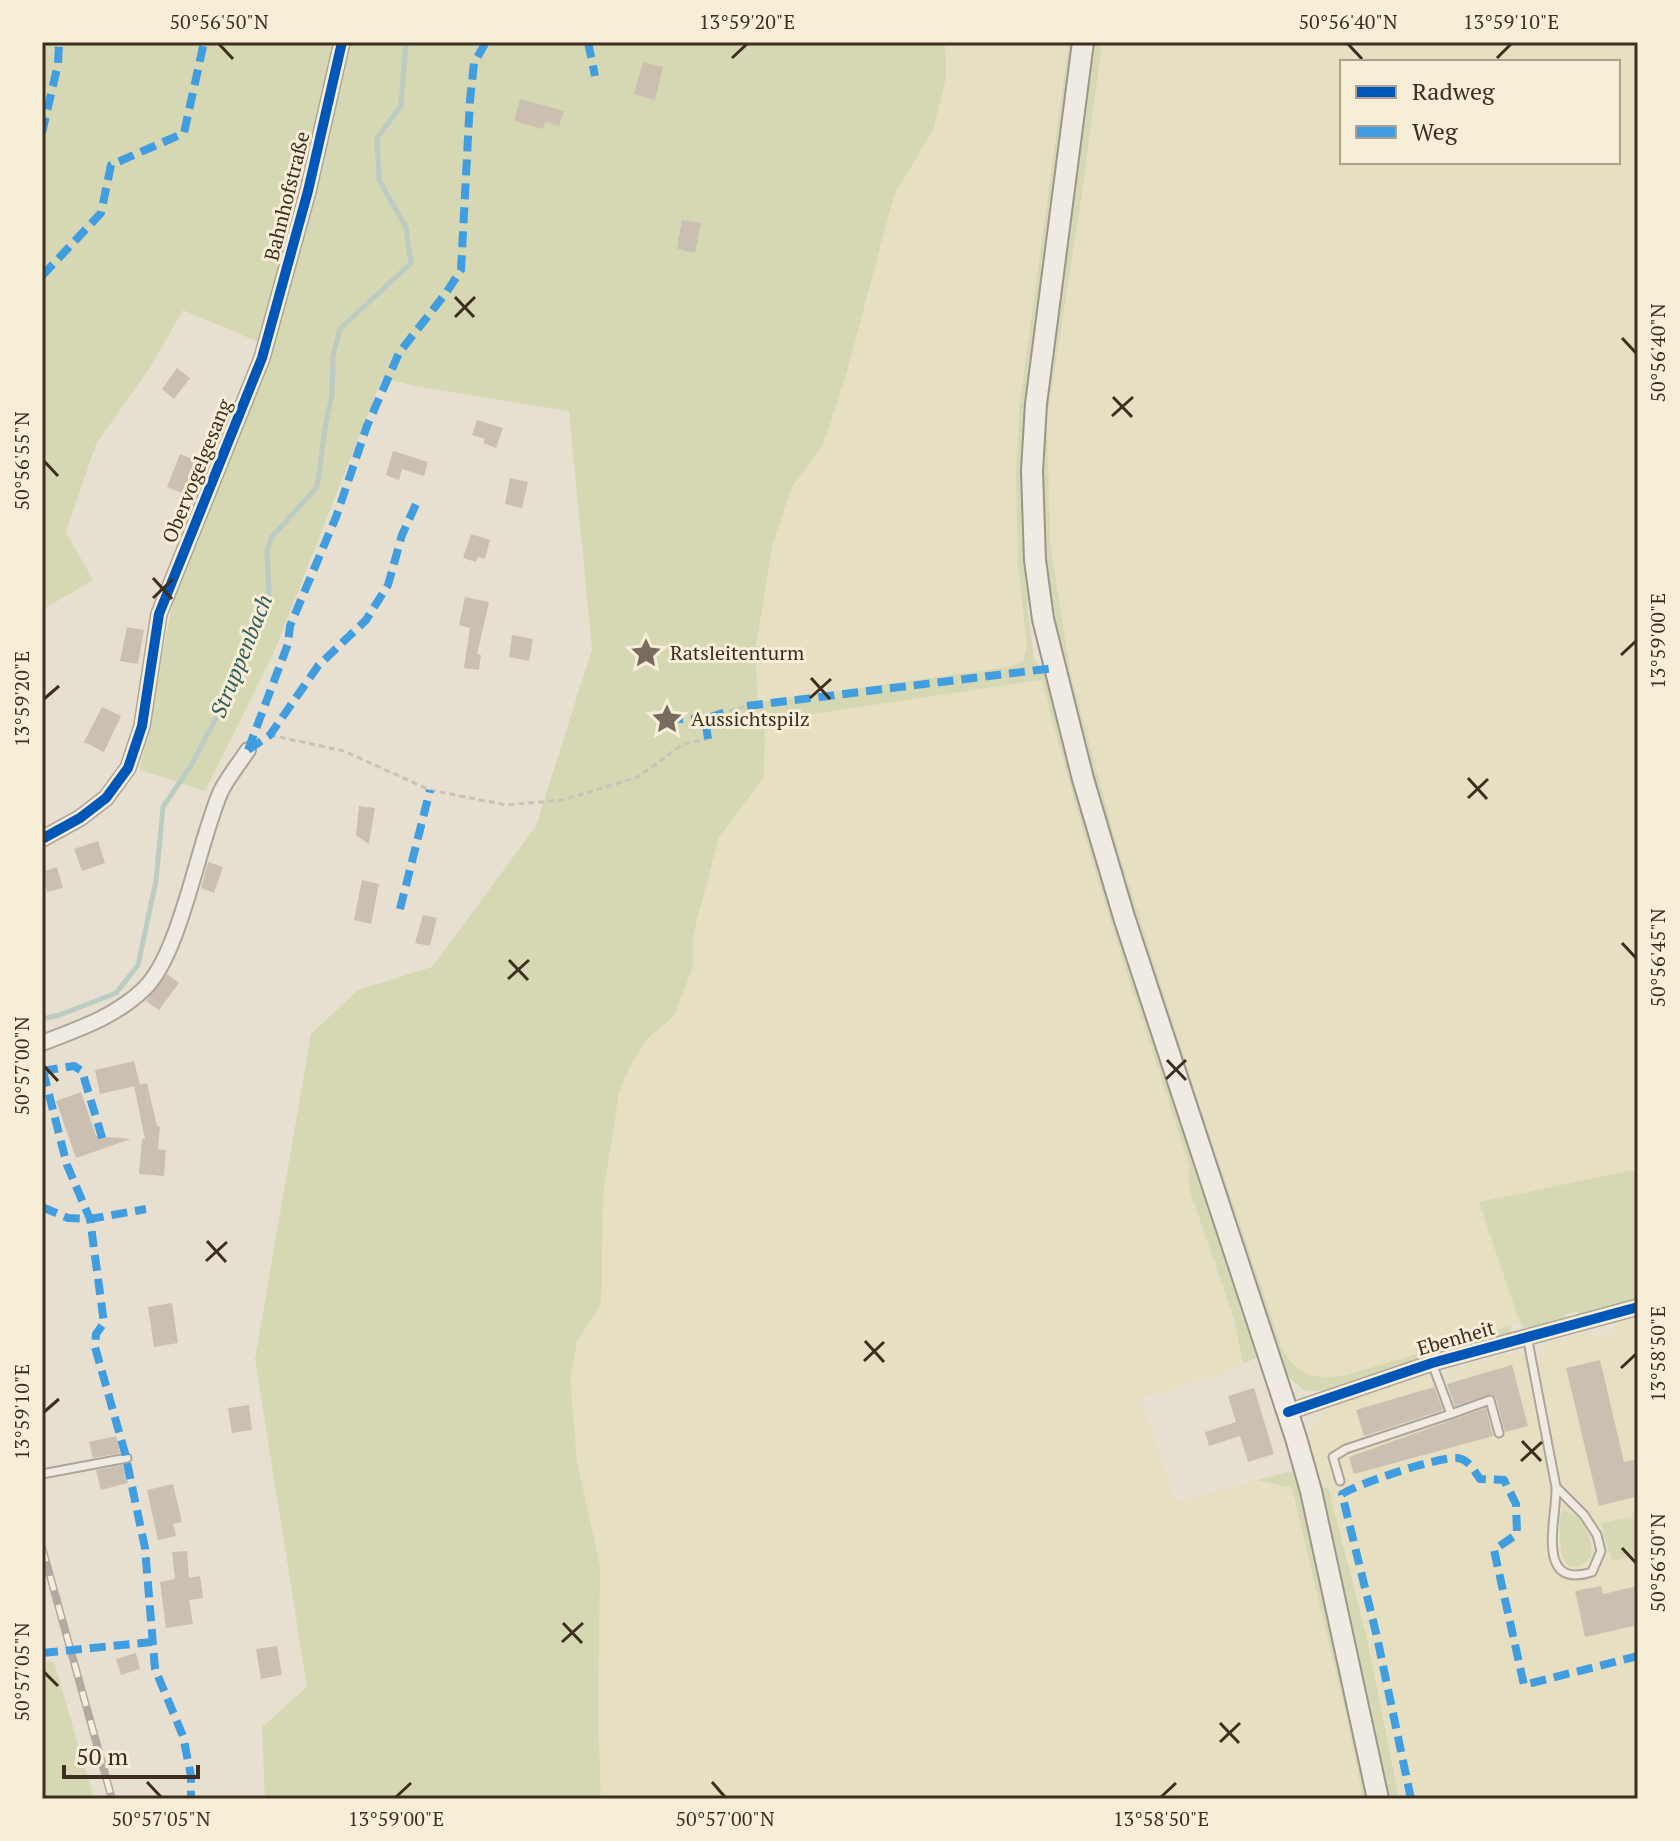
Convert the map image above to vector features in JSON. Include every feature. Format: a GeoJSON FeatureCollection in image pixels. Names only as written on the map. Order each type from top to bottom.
{"type":"FeatureCollection","features":[{"type":"Feature","properties":{"kind":"main road"},"geometry":{"type":"LineString","coordinates":[[1083,42],[1036,404],[1032,471],[1037,575],[1043,619],[1083,779],[1124,917],[1288,1412],[1311,1491],[1378,1799]]}},
{"type":"Feature","properties":{"kind":"street","name":"Bahnhofstraße"},"geometry":{"type":"LineString","coordinates":[[262,358],[308,191],[342,42]]}},
{"type":"Feature","properties":{"kind":"street","name":"Obervogelgesang"},"geometry":{"type":"LineString","coordinates":[[42,839],[80,818],[106,798],[128,768],[142,726],[159,614],[262,358]]}},
{"type":"Feature","properties":{"kind":"street"},"geometry":{"type":"LineString","coordinates":[[42,1043],[121,1009],[146,987],[161,966],[222,789],[248,750]]}},
{"type":"Feature","properties":{"kind":"street","name":"Ebenheit"},"geometry":{"type":"LineString","coordinates":[[1288,1412],[1432,1363],[1638,1307]]}},
{"type":"Feature","properties":{"kind":"lane"},"geometry":{"type":"LineString","coordinates":[[1527,1336],[1556,1487],[1551,1553],[1563,1572],[1572,1576],[1592,1572],[1601,1551],[1597,1535],[1584,1515],[1556,1487]]}},
{"type":"Feature","properties":{"kind":"lane"},"geometry":{"type":"LineString","coordinates":[[1432,1363],[1451,1414]]}},
{"type":"Feature","properties":{"kind":"lane"},"geometry":{"type":"LineString","coordinates":[[1340,1481],[1333,1457],[1346,1449],[1490,1400],[1499,1433]]}},
{"type":"Feature","properties":{"kind":"lane"},"geometry":{"type":"LineString","coordinates":[[42,1474],[127,1458]]}},
{"type":"Feature","properties":{"kind":"path"},"geometry":{"type":"LineString","coordinates":[[729,711],[747,706]]}},
{"type":"Feature","properties":{"kind":"path"},"geometry":{"type":"LineString","coordinates":[[270,735],[344,751],[430,790],[506,805],[563,800],[638,777],[683,744],[708,739]]}},
{"type":"Feature","properties":{"kind":"shaded area"},"geometry":{"type":"Polygon","coordinates":[[[945,42],[1069,42],[1020,402],[1016,470],[1018,563],[1027,646],[1023,661],[1009,667],[757,702],[755,652],[772,547],[791,489],[824,443],[846,375],[894,195],[933,130],[946,79],[945,42]]]}},
{"type":"Feature","properties":{"kind":"shaded area"},"geometry":{"type":"Polygon","coordinates":[[[1102,42],[1638,42],[1638,1169],[1480,1202],[1520,1323],[1344,1376],[1321,1378],[1304,1375],[1292,1365],[1283,1351],[1118,850],[1070,672],[1050,542],[1047,419],[1102,42]]]}},
{"type":"Feature","properties":{"kind":"shaded area"},"geometry":{"type":"Polygon","coordinates":[[[1042,680],[1068,782],[1110,923],[1189,1165],[1189,1188],[1234,1319],[1243,1364],[1141,1399],[1176,1502],[1257,1480],[1292,1488],[1347,1718],[1363,1799],[601,1799],[598,1720],[600,1566],[577,1462],[570,1379],[577,1341],[601,1304],[603,1195],[619,1093],[629,1068],[647,1039],[674,1016],[693,966],[693,935],[719,837],[764,777],[765,721],[1042,680]]]}},
{"type":"Feature","properties":{"kind":"shaded area"},"geometry":{"type":"Polygon","coordinates":[[[1638,1316],[1638,1507],[1634,1508],[1632,1517],[1601,1523],[1612,1561],[1638,1556],[1638,1799],[1399,1799],[1366,1635],[1327,1487],[1320,1489],[1314,1465],[1309,1443],[1312,1427],[1324,1412],[1351,1399],[1432,1374],[1435,1379],[1449,1375],[1449,1370],[1519,1351],[1526,1357],[1543,1356],[1543,1344],[1586,1332],[1601,1337],[1612,1334],[1616,1323],[1638,1316]]]}},
{"type":"Feature","properties":{"kind":"green space"},"geometry":{"type":"Polygon","coordinates":[[[42,42],[337,42],[261,343],[183,310],[151,366],[96,444],[66,532],[93,580],[42,610],[42,42]]]}},
{"type":"Feature","properties":{"kind":"green space"},"geometry":{"type":"Polygon","coordinates":[[[348,42],[945,42],[946,79],[933,130],[894,195],[846,375],[824,443],[791,489],[772,547],[755,652],[758,702],[1009,667],[1023,661],[1027,646],[1018,563],[1016,470],[1020,402],[1069,42],[1075,42],[1023,468],[1024,558],[1034,659],[1046,675],[1114,917],[1260,1356],[1243,1364],[1234,1319],[1189,1188],[1189,1164],[1093,863],[1042,680],[765,721],[764,777],[719,837],[693,935],[693,966],[674,1016],[647,1039],[629,1068],[619,1093],[603,1195],[601,1304],[577,1341],[570,1379],[577,1462],[600,1566],[598,1720],[601,1799],[265,1799],[262,1727],[307,1687],[255,1359],[311,1034],[358,990],[432,967],[536,826],[592,649],[569,411],[419,387],[382,378],[274,652],[205,791],[140,770],[173,600],[245,421],[271,347],[348,42]]]}},
{"type":"Feature","properties":{"kind":"green space"},"geometry":{"type":"Polygon","coordinates":[[[1092,42],[1102,42],[1047,419],[1050,542],[1070,672],[1118,850],[1195,1091],[1283,1351],[1296,1367],[1315,1376],[1344,1376],[1512,1325],[1510,1336],[1329,1392],[1304,1390],[1285,1374],[1133,915],[1091,778],[1052,618],[1043,557],[1040,469],[1092,42]]]}},
{"type":"Feature","properties":{"kind":"green space"},"geometry":{"type":"Polygon","coordinates":[[[1638,1169],[1638,1301],[1582,1318],[1577,1311],[1564,1315],[1566,1322],[1550,1328],[1548,1324],[1526,1332],[1520,1323],[1479,1202],[1638,1169]]]}},
{"type":"Feature","properties":{"kind":"green space"},"geometry":{"type":"Polygon","coordinates":[[[1296,1470],[1368,1799],[1363,1799],[1347,1718],[1292,1488],[1257,1480],[1296,1470]]]}},
{"type":"Feature","properties":{"kind":"green space"},"geometry":{"type":"Polygon","coordinates":[[[1328,1487],[1366,1635],[1399,1799],[1386,1799],[1320,1489],[1328,1487]]]}},
{"type":"Feature","properties":{"kind":"green space"},"geometry":{"type":"Polygon","coordinates":[[[1638,1507],[1638,1556],[1612,1561],[1601,1523],[1632,1517],[1634,1508],[1638,1507]]]}},
{"type":"Feature","properties":{"kind":"green space"},"geometry":{"type":"Polygon","coordinates":[[[1563,1510],[1581,1522],[1590,1542],[1591,1557],[1572,1567],[1566,1563],[1561,1546],[1560,1516],[1563,1510]]]}},
{"type":"Feature","properties":{"kind":"green space"},"geometry":{"type":"Polygon","coordinates":[[[49,1659],[54,1662],[94,1799],[42,1799],[42,1667],[49,1659]]]}},
{"type":"Feature","properties":{"kind":"building"},"geometry":{"type":"Polygon","coordinates":[[[643,62],[663,67],[655,100],[634,94],[643,62]]]}},
{"type":"Feature","properties":{"kind":"building"},"geometry":{"type":"Polygon","coordinates":[[[520,99],[564,111],[559,126],[545,122],[543,129],[514,121],[520,99]]]}},
{"type":"Feature","properties":{"kind":"building"},"geometry":{"type":"Polygon","coordinates":[[[682,220],[701,223],[695,253],[677,249],[682,220]]]}},
{"type":"Feature","properties":{"kind":"building"},"geometry":{"type":"Polygon","coordinates":[[[177,368],[190,378],[174,399],[162,389],[177,368]]]}},
{"type":"Feature","properties":{"kind":"building"},"geometry":{"type":"Polygon","coordinates":[[[477,420],[503,428],[496,448],[483,443],[485,439],[472,435],[477,420]]]}},
{"type":"Feature","properties":{"kind":"building"},"geometry":{"type":"Polygon","coordinates":[[[393,451],[428,462],[424,476],[402,469],[399,480],[386,475],[393,451]]]}},
{"type":"Feature","properties":{"kind":"building"},"geometry":{"type":"Polygon","coordinates":[[[180,454],[205,464],[192,497],[167,487],[180,454]]]}},
{"type":"Feature","properties":{"kind":"building"},"geometry":{"type":"Polygon","coordinates":[[[510,478],[528,482],[522,508],[505,504],[510,478]]]}},
{"type":"Feature","properties":{"kind":"building"},"geometry":{"type":"Polygon","coordinates":[[[471,534],[490,540],[485,559],[478,557],[476,562],[463,558],[471,534]]]}},
{"type":"Feature","properties":{"kind":"building"},"geometry":{"type":"Polygon","coordinates":[[[465,597],[489,602],[477,654],[481,655],[479,670],[464,668],[470,628],[459,625],[465,597]]]}},
{"type":"Feature","properties":{"kind":"building"},"geometry":{"type":"Polygon","coordinates":[[[127,627],[144,630],[138,664],[120,661],[127,627]]]}},
{"type":"Feature","properties":{"kind":"building"},"geometry":{"type":"Polygon","coordinates":[[[512,635],[533,639],[529,661],[509,657],[512,635]]]}},
{"type":"Feature","properties":{"kind":"building"},"geometry":{"type":"Polygon","coordinates":[[[102,707],[121,716],[104,752],[84,742],[102,707]]]}},
{"type":"Feature","properties":{"kind":"building"},"geometry":{"type":"Polygon","coordinates":[[[359,806],[375,808],[369,844],[356,835],[359,806]]]}},
{"type":"Feature","properties":{"kind":"building"},"geometry":{"type":"Polygon","coordinates":[[[98,841],[105,863],[82,871],[74,849],[98,841]]]}},
{"type":"Feature","properties":{"kind":"building"},"geometry":{"type":"Polygon","coordinates":[[[208,862],[223,867],[214,893],[201,888],[208,862]]]}},
{"type":"Feature","properties":{"kind":"building"},"geometry":{"type":"Polygon","coordinates":[[[57,867],[63,888],[47,892],[42,872],[57,867]]]}},
{"type":"Feature","properties":{"kind":"building"},"geometry":{"type":"Polygon","coordinates":[[[362,880],[379,884],[371,924],[354,920],[362,880]]]}},
{"type":"Feature","properties":{"kind":"building"},"geometry":{"type":"Polygon","coordinates":[[[423,915],[437,918],[430,946],[415,943],[423,915]]]}},
{"type":"Feature","properties":{"kind":"building"},"geometry":{"type":"Polygon","coordinates":[[[167,974],[179,983],[159,1010],[146,1001],[167,974]]]}},
{"type":"Feature","properties":{"kind":"building"},"geometry":{"type":"Polygon","coordinates":[[[134,1061],[140,1085],[100,1094],[95,1070],[134,1061]]]}},
{"type":"Feature","properties":{"kind":"building"},"geometry":{"type":"Polygon","coordinates":[[[147,1083],[157,1126],[160,1127],[158,1149],[166,1150],[164,1176],[139,1174],[142,1139],[145,1139],[134,1086],[147,1083]]]}},
{"type":"Feature","properties":{"kind":"building"},"geometry":{"type":"Polygon","coordinates":[[[81,1092],[96,1136],[131,1139],[76,1158],[56,1101],[81,1092]]]}},
{"type":"Feature","properties":{"kind":"building"},"geometry":{"type":"Polygon","coordinates":[[[172,1303],[178,1343],[154,1347],[148,1307],[172,1303]]]}},
{"type":"Feature","properties":{"kind":"building"},"geometry":{"type":"Polygon","coordinates":[[[1600,1360],[1624,1462],[1638,1459],[1638,1496],[1599,1506],[1566,1368],[1600,1360]]]}},
{"type":"Feature","properties":{"kind":"building"},"geometry":{"type":"Polygon","coordinates":[[[1512,1365],[1528,1426],[1505,1432],[1496,1398],[1492,1394],[1455,1406],[1447,1384],[1512,1365]]]}},
{"type":"Feature","properties":{"kind":"building"},"geometry":{"type":"Polygon","coordinates":[[[1434,1387],[1443,1410],[1364,1436],[1356,1410],[1434,1387]]]}},
{"type":"Feature","properties":{"kind":"building"},"geometry":{"type":"Polygon","coordinates":[[[1254,1388],[1274,1454],[1248,1462],[1240,1436],[1209,1446],[1205,1432],[1236,1422],[1228,1396],[1254,1388]]]}},
{"type":"Feature","properties":{"kind":"building"},"geometry":{"type":"Polygon","coordinates":[[[249,1405],[252,1430],[232,1433],[228,1408],[249,1405]]]}},
{"type":"Feature","properties":{"kind":"building"},"geometry":{"type":"Polygon","coordinates":[[[1486,1408],[1493,1436],[1354,1474],[1349,1457],[1486,1408]]]}},
{"type":"Feature","properties":{"kind":"building"},"geometry":{"type":"Polygon","coordinates":[[[116,1436],[120,1453],[93,1458],[89,1442],[116,1436]]]}},
{"type":"Feature","properties":{"kind":"building"},"geometry":{"type":"Polygon","coordinates":[[[123,1465],[128,1483],[101,1490],[96,1470],[123,1465]]]}},
{"type":"Feature","properties":{"kind":"building"},"geometry":{"type":"Polygon","coordinates":[[[173,1484],[182,1522],[173,1524],[176,1536],[158,1540],[147,1490],[173,1484]]]}},
{"type":"Feature","properties":{"kind":"building"},"geometry":{"type":"Polygon","coordinates":[[[187,1551],[189,1578],[200,1576],[203,1598],[189,1600],[193,1624],[166,1628],[160,1582],[175,1579],[172,1552],[187,1551]]]}},
{"type":"Feature","properties":{"kind":"building"},"geometry":{"type":"Polygon","coordinates":[[[1601,1586],[1603,1594],[1638,1586],[1638,1625],[1585,1637],[1575,1591],[1601,1586]]]}},
{"type":"Feature","properties":{"kind":"building"},"geometry":{"type":"Polygon","coordinates":[[[277,1646],[282,1675],[261,1679],[256,1649],[277,1646]]]}},
{"type":"Feature","properties":{"kind":"building"},"geometry":{"type":"Polygon","coordinates":[[[136,1653],[140,1669],[121,1675],[116,1659],[136,1653]]]}},
{"type":"Feature","properties":{"kind":"waterway","name":"Struppenbach"},"geometry":{"type":"LineString","coordinates":[[42,1019],[116,993],[138,965],[156,881],[163,807],[192,764],[215,720],[269,597],[267,551],[271,538],[317,487],[332,396],[333,356],[340,329],[411,263],[406,227],[379,180],[377,138],[401,106],[406,42]]}},
{"type":"Feature","properties":{"kind":"railway"},"geometry":{"type":"LineString","coordinates":[[42,1547],[112,1799]]}},
{"type":"Feature","properties":{"kind":"marked path"},"geometry":{"type":"LineString","coordinates":[[42,133],[58,64],[59,42]]}},
{"type":"Feature","properties":{"kind":"marked path"},"geometry":{"type":"LineString","coordinates":[[42,276],[101,213],[111,165],[184,133],[204,42]]}},
{"type":"Feature","properties":{"kind":"marked path"},"geometry":{"type":"LineString","coordinates":[[248,750],[288,644],[290,626],[336,517],[367,426],[399,353],[461,270],[474,63],[486,42]]}},
{"type":"Feature","properties":{"kind":"marked path"},"geometry":{"type":"LineString","coordinates":[[588,42],[595,76]]}},
{"type":"Feature","properties":{"kind":"marked path"},"geometry":{"type":"LineString","coordinates":[[248,750],[270,735],[318,666],[366,620],[388,585],[402,535],[416,504]]}},
{"type":"Feature","properties":{"kind":"marked path"},"geometry":{"type":"LineString","coordinates":[[747,706],[1054,668]]}},
{"type":"Feature","properties":{"kind":"marked path"},"geometry":{"type":"LineString","coordinates":[[708,739],[705,719],[729,711]]}},
{"type":"Feature","properties":{"kind":"marked path"},"geometry":{"type":"LineString","coordinates":[[667,719],[705,719]]}},
{"type":"Feature","properties":{"kind":"marked path"},"geometry":{"type":"LineString","coordinates":[[400,909],[430,790]]}},
{"type":"Feature","properties":{"kind":"marked path"},"geometry":{"type":"LineString","coordinates":[[42,1071],[74,1066],[82,1071],[104,1144]]}},
{"type":"Feature","properties":{"kind":"marked path"},"geometry":{"type":"LineString","coordinates":[[43,1071],[67,1165],[90,1219],[104,1323],[96,1334],[95,1347],[125,1453],[145,1548],[155,1669],[183,1736],[191,1776],[191,1799]]}},
{"type":"Feature","properties":{"kind":"marked path"},"geometry":{"type":"LineString","coordinates":[[42,1207],[68,1218],[90,1219],[146,1209]]}},
{"type":"Feature","properties":{"kind":"marked path"},"geometry":{"type":"LineString","coordinates":[[1411,1799],[1377,1637],[1342,1494],[1399,1472],[1457,1458],[1471,1466],[1480,1479],[1504,1480],[1516,1504],[1517,1534],[1494,1550],[1524,1685],[1638,1656]]}},
{"type":"Feature","properties":{"kind":"marked path"},"geometry":{"type":"LineString","coordinates":[[42,1653],[152,1642]]}},
{"type":"Feature","properties":{"kind":"cycle path"},"geometry":{"type":"LineString","coordinates":[[42,839],[80,818],[106,798],[128,768],[142,726],[159,614],[262,358],[308,191],[342,42]]}},
{"type":"Feature","properties":{"kind":"cycle path"},"geometry":{"type":"LineString","coordinates":[[1288,1412],[1432,1363],[1638,1307]]}},
{"type":"Feature","properties":{"kind":"place","name":"Ratsleitenturm"},"geometry":{"type":"Point","coordinates":[646,653]}},
{"type":"Feature","properties":{"kind":"place","name":"Aussichtspilz"},"geometry":{"type":"Point","coordinates":[667,719]}}]}
